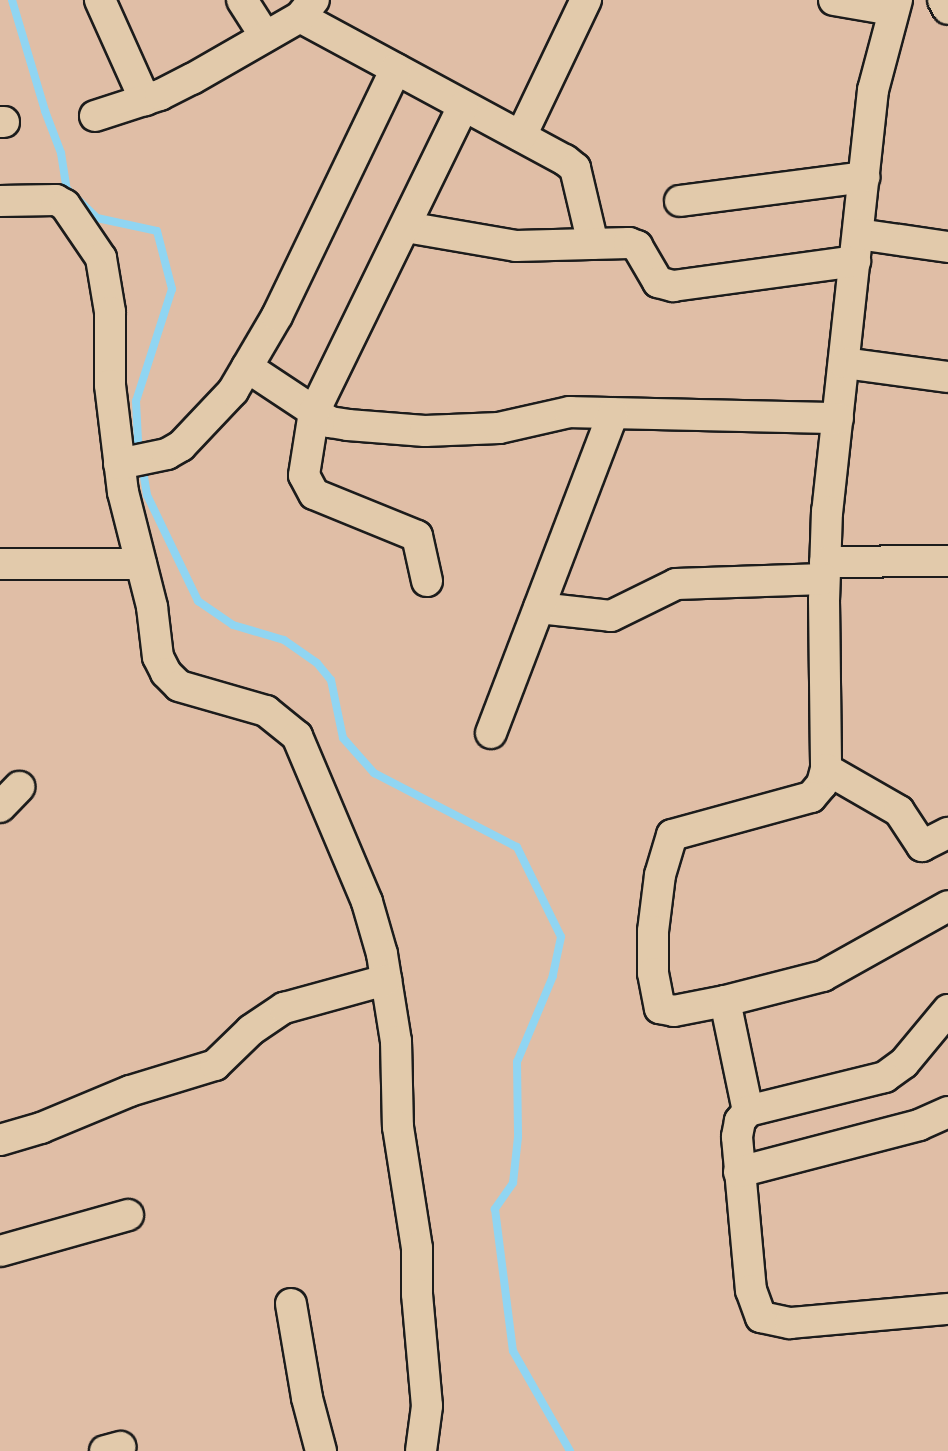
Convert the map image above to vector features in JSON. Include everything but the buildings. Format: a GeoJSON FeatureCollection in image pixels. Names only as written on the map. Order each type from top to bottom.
{"type":"FeatureCollection","features":[{"type":"Feature","properties":{"kind":"street"},"geometry":{"type":"LineString","coordinates":[[100,0],[145,100]]}},
{"type":"Feature","properties":{"kind":"street"},"geometry":{"type":"LineString","coordinates":[[242,0],[265,36]]}},
{"type":"Feature","properties":{"kind":"street"},"geometry":{"type":"LineString","coordinates":[[521,136],[586,0]]}},
{"type":"Feature","properties":{"kind":"street"},"geometry":{"type":"LineString","coordinates":[[834,0],[894,5],[873,90],[824,571],[826,769],[822,784],[811,797],[672,835],[660,875],[653,931],[653,973],[660,1008],[674,1011],[725,1001],[823,976],[948,906]]}},
{"type":"Feature","properties":{"kind":"street"},"geometry":{"type":"LineString","coordinates":[[943,0],[948,9]]}},
{"type":"Feature","properties":{"kind":"street"},"geometry":{"type":"LineString","coordinates":[[95,116],[145,100],[192,79],[307,8],[396,69],[575,168],[593,244]]}},
{"type":"Feature","properties":{"kind":"street"},"geometry":{"type":"LineString","coordinates":[[126,463],[167,454],[194,435],[233,391],[277,316],[396,69]]}},
{"type":"Feature","properties":{"kind":"street"},"geometry":{"type":"LineString","coordinates":[[427,581],[417,536],[332,503],[307,486],[305,461],[314,412],[463,106]]}},
{"type":"Feature","properties":{"kind":"street"},"geometry":{"type":"LineString","coordinates":[[680,201],[864,177]]}},
{"type":"Feature","properties":{"kind":"street"},"geometry":{"type":"LineString","coordinates":[[0,201],[56,200],[65,205],[101,258],[110,312],[110,385],[158,657],[166,673],[179,686],[266,711],[297,736],[367,902],[386,980],[396,1041],[398,1127],[413,1204],[427,1406],[421,1451]]}},
{"type":"Feature","properties":{"kind":"street"},"geometry":{"type":"LineString","coordinates":[[406,227],[516,246],[619,242],[637,246],[658,282],[673,286],[856,248],[948,247]]}},
{"type":"Feature","properties":{"kind":"street"},"geometry":{"type":"LineString","coordinates":[[844,363],[948,377]]}},
{"type":"Feature","properties":{"kind":"street"},"geometry":{"type":"LineString","coordinates":[[247,367],[314,412],[339,424],[425,431],[499,428],[570,412],[838,418]]}},
{"type":"Feature","properties":{"kind":"street"},"geometry":{"type":"LineString","coordinates":[[491,733],[613,413]]}},
{"type":"Feature","properties":{"kind":"street"},"geometry":{"type":"LineString","coordinates":[[539,608],[611,616],[676,584],[948,561]]}},
{"type":"Feature","properties":{"kind":"street"},"geometry":{"type":"LineString","coordinates":[[0,564],[141,564]]}},
{"type":"Feature","properties":{"kind":"street"},"geometry":{"type":"LineString","coordinates":[[826,769],[899,811],[922,846],[948,833]]}},
{"type":"Feature","properties":{"kind":"street"},"geometry":{"type":"LineString","coordinates":[[0,1140],[41,1128],[130,1091],[215,1065],[251,1030],[284,1008],[386,980]]}},
{"type":"Feature","properties":{"kind":"street"},"geometry":{"type":"LineString","coordinates":[[725,1001],[748,1111]]}},
{"type":"Feature","properties":{"kind":"street"},"geometry":{"type":"LineString","coordinates":[[948,1010],[904,1063],[885,1077],[748,1111],[740,1121],[737,1137],[751,1290],[761,1317],[790,1323],[948,1309]]}},
{"type":"Feature","properties":{"kind":"street"},"geometry":{"type":"LineString","coordinates":[[739,1172],[919,1125],[948,1112]]}},
{"type":"Feature","properties":{"kind":"street"},"geometry":{"type":"LineString","coordinates":[[0,1251],[128,1215]]}},
{"type":"Feature","properties":{"kind":"street"},"geometry":{"type":"LineString","coordinates":[[291,1304],[307,1398],[321,1451]]}},
{"type":"Feature","properties":{"kind":"waterway"},"geometry":{"type":"LineString","coordinates":[[12,0],[45,111],[61,153],[67,189],[97,218],[157,231],[172,289],[136,401],[138,441],[147,495],[198,601],[233,625],[284,640],[317,663],[331,680],[343,738],[374,773],[517,847],[561,937],[553,976],[517,1062],[518,1137],[513,1183],[495,1209],[513,1351],[570,1451]]}}]}
